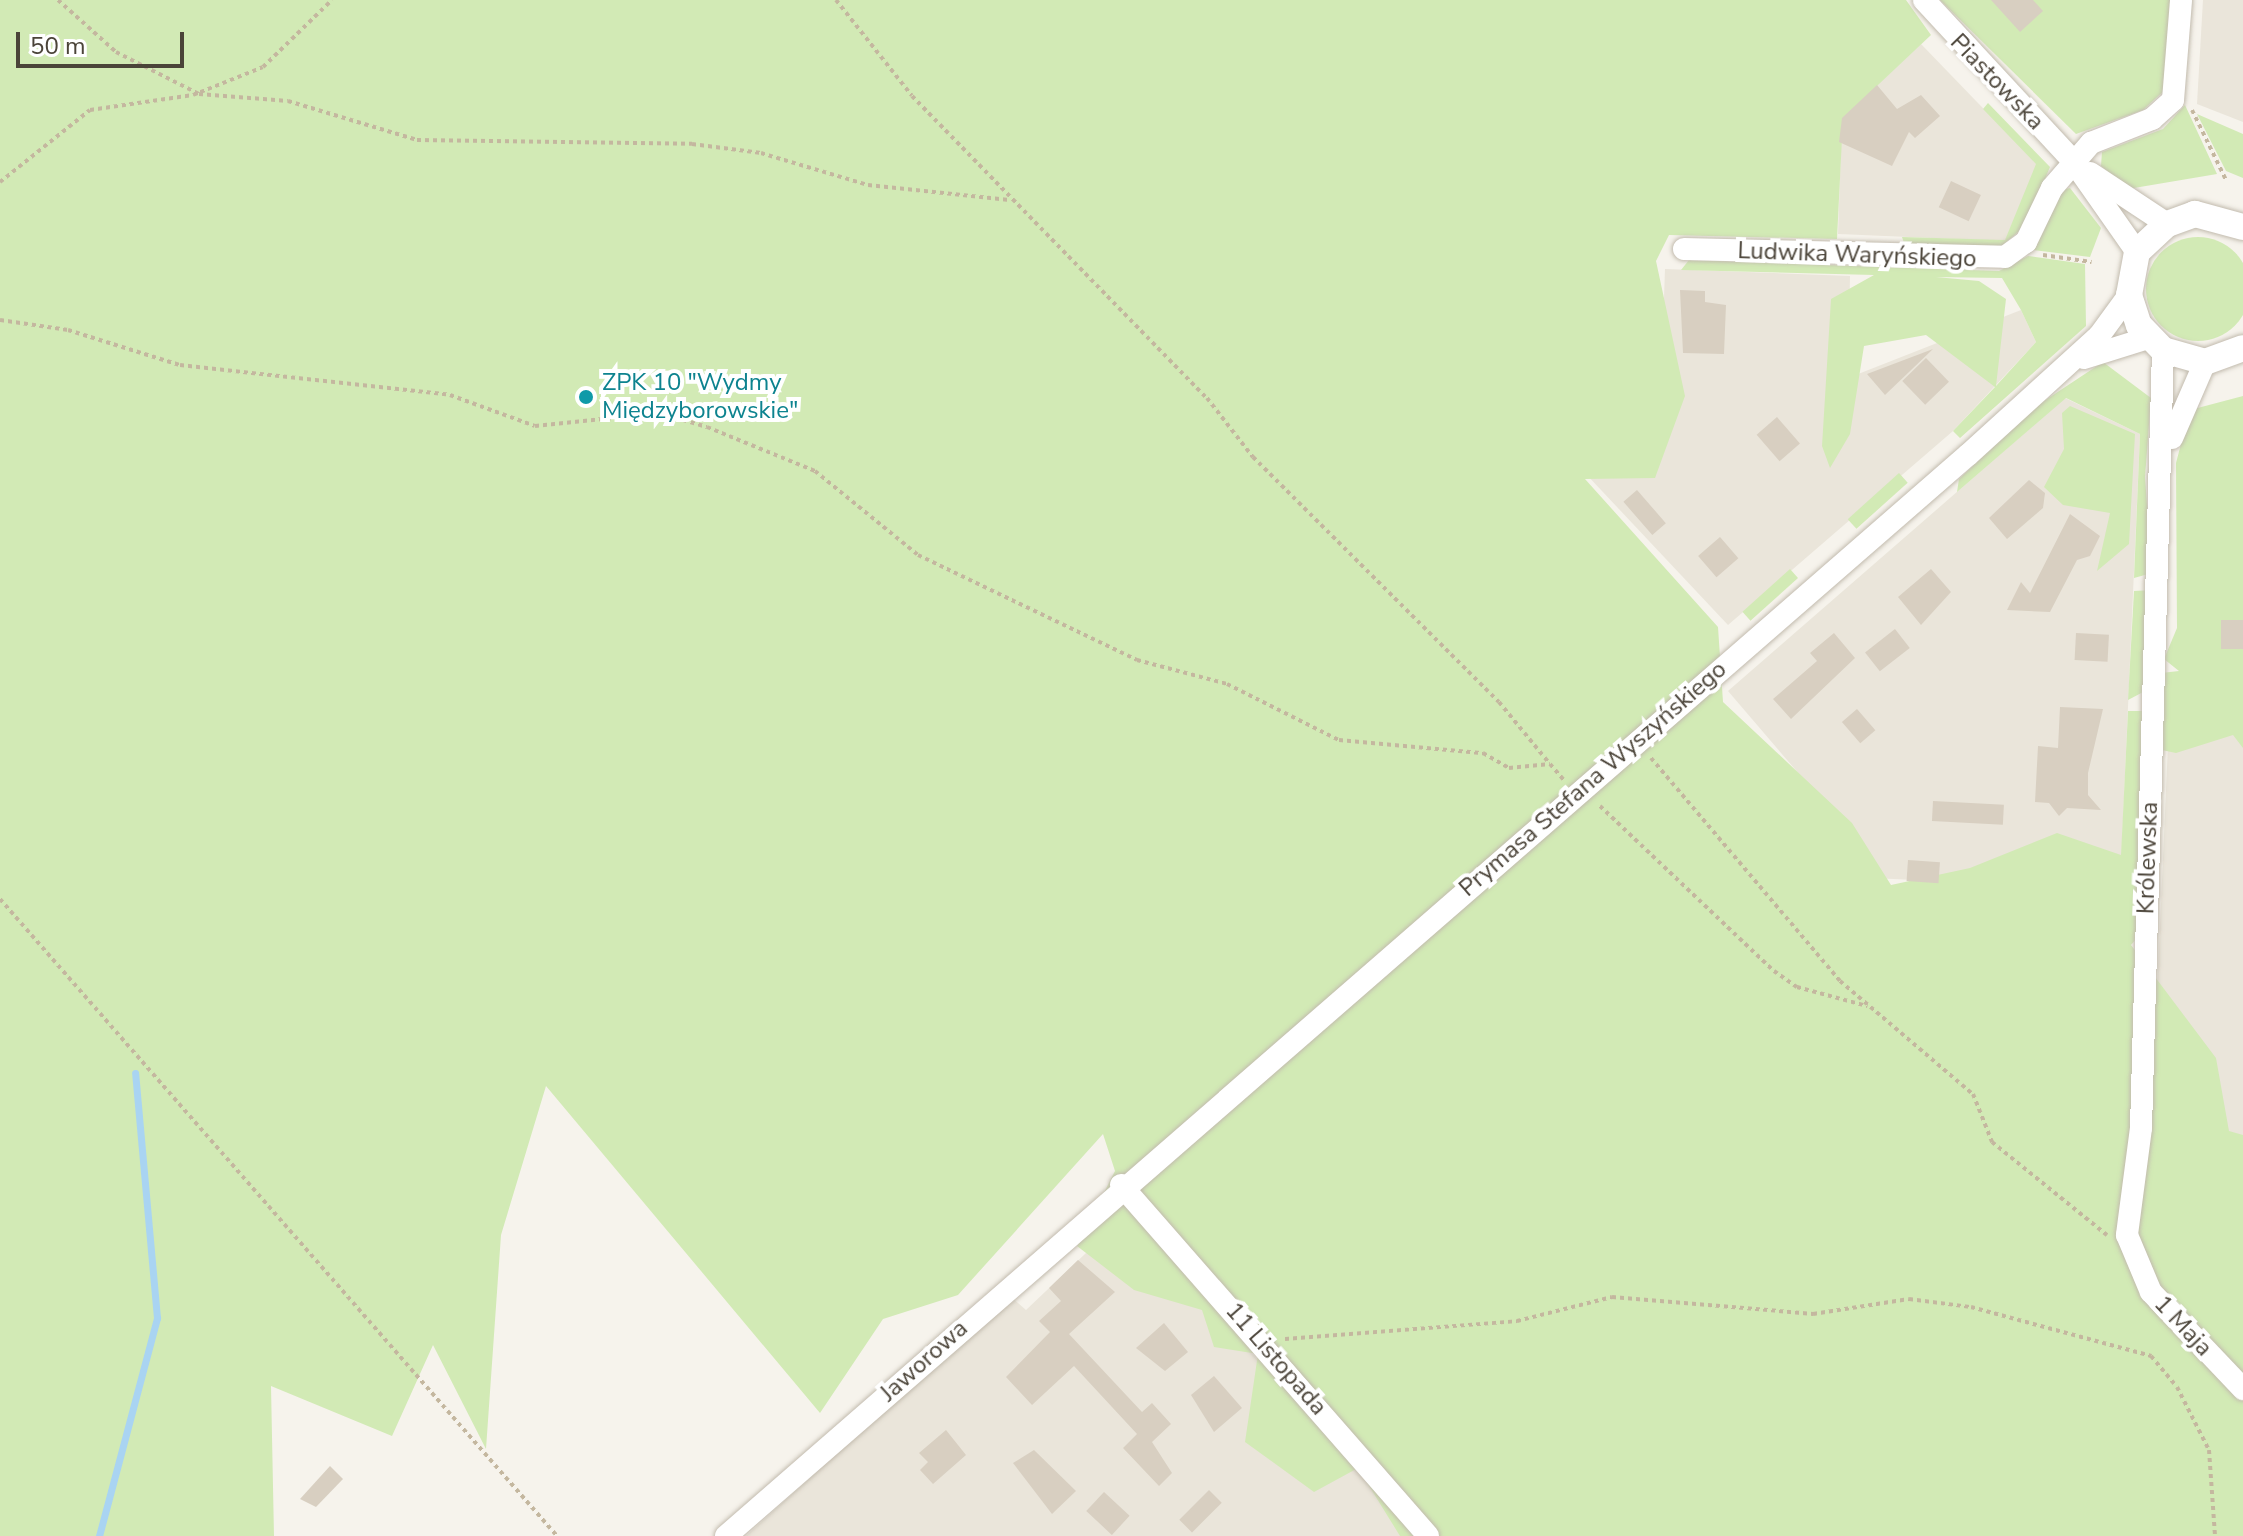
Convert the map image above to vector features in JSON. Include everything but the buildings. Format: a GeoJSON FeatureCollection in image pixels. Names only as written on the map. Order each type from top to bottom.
{"type":"FeatureCollection","features":[{"type":"Feature","properties":{"kind":"street","name":"Piastowska"},"geometry":{"type":"LineString","coordinates":[[1924,0],[2073,161],[2137,252]]}},
{"type":"Feature","properties":{"kind":"street"},"geometry":{"type":"LineString","coordinates":[[2017,251],[2073,161],[2091,143],[2152,119],[2173,100],[2181,0]]}},
{"type":"Feature","properties":{"kind":"street","name":"Piastowska"},"geometry":{"type":"LineString","coordinates":[[2073,161],[2167,224]]}},
{"type":"Feature","properties":{"kind":"street"},"geometry":{"type":"LineString","coordinates":[[2240,353],[2205,362],[2156,344],[2129,295],[2137,252],[2167,224],[2218,216],[2243,202]]}},
{"type":"Feature","properties":{"kind":"street"},"geometry":{"type":"LineString","coordinates":[[2218,216],[2243,227]]}},
{"type":"Feature","properties":{"kind":"street","name":"Ludwika Waryńskiego"},"geometry":{"type":"LineString","coordinates":[[1684,249],[1960,261],[2017,251]]}},
{"type":"Feature","properties":{"kind":"street","name":"Prymasa Stefana Wyszyńskiego"},"geometry":{"type":"LineString","coordinates":[[1121,1185],[1575,795],[2099,336],[2129,295]]}},
{"type":"Feature","properties":{"kind":"street","name":"Prymasa Stefana Wyszyńskiego"},"geometry":{"type":"LineString","coordinates":[[2061,369],[2156,344]]}},
{"type":"Feature","properties":{"kind":"street","name":"Królewska"},"geometry":{"type":"LineString","coordinates":[[2133,1256],[2127,1235],[2141,1128],[2165,459],[2156,344]]}},
{"type":"Feature","properties":{"kind":"street","name":"Królewska"},"geometry":{"type":"LineString","coordinates":[[2165,459],[2205,362]]}},
{"type":"Feature","properties":{"kind":"street","name":"11 Listopada"},"geometry":{"type":"LineString","coordinates":[[1121,1185],[1262,1342],[1428,1536]]}},
{"type":"Feature","properties":{"kind":"street","name":"Jaworowa"},"geometry":{"type":"LineString","coordinates":[[726,1536],[1121,1185]]}},
{"type":"Feature","properties":{"kind":"street","name":"1 Maja"},"geometry":{"type":"LineString","coordinates":[[2133,1256],[2151,1292],[2243,1389]]}},
{"type":"Feature","properties":{"kind":"path"},"geometry":{"type":"LineString","coordinates":[[58,0],[116,52],[199,94],[263,67],[332,0]]}},
{"type":"Feature","properties":{"kind":"path"},"geometry":{"type":"LineString","coordinates":[[836,0],[860,39],[1011,200],[1499,702],[1575,795],[1612,811],[1774,971],[1797,987],[1867,1006]]}},
{"type":"Feature","properties":{"kind":"path"},"geometry":{"type":"LineString","coordinates":[[0,182],[90,110],[199,94],[288,101],[417,140],[706,145],[761,153],[868,185],[1011,200]]}},
{"type":"Feature","properties":{"kind":"path"},"geometry":{"type":"LineString","coordinates":[[2191,107],[2226,180]]}},
{"type":"Feature","properties":{"kind":"path"},"geometry":{"type":"LineString","coordinates":[[2017,251],[2092,262]]}},
{"type":"Feature","properties":{"kind":"path"},"geometry":{"type":"LineString","coordinates":[[0,320],[68,330],[180,365],[450,395],[535,426],[660,413],[815,471],[918,555],[1137,660],[1227,684],[1339,740],[1483,753],[1509,768],[1550,764]]}},
{"type":"Feature","properties":{"kind":"path"},"geometry":{"type":"LineString","coordinates":[[1636,741],[1867,1006],[1973,1094],[2002,1152],[2113,1243]]}},
{"type":"Feature","properties":{"kind":"path"},"geometry":{"type":"LineString","coordinates":[[0,899],[557,1536]]}},
{"type":"Feature","properties":{"kind":"path"},"geometry":{"type":"LineString","coordinates":[[1262,1342],[1517,1321],[1612,1297],[1813,1314],[1909,1299],[1971,1307],[2151,1356],[2209,1450],[2215,1536]]}},
{"type":"Feature","properties":{"kind":"shaded area"},"geometry":{"type":"Polygon","coordinates":[[[2203,0],[2243,0],[2243,122],[2197,104],[2203,0]]]}},
{"type":"Feature","properties":{"kind":"shaded area"},"geometry":{"type":"Polygon","coordinates":[[[1921,44],[2037,164],[2005,241],[1838,234],[1842,118],[1921,44]]]}},
{"type":"Feature","properties":{"kind":"shaded area"},"geometry":{"type":"Polygon","coordinates":[[[1665,269],[1850,276],[1848,378],[2021,310],[2036,342],[1953,431],[1728,625],[1586,474],[1659,440],[1665,269]]]}},
{"type":"Feature","properties":{"kind":"shaded area"},"geometry":{"type":"Polygon","coordinates":[[[2065,398],[2140,434],[2120,889],[1871,878],[1877,865],[1728,691],[2065,398]]]}},
{"type":"Feature","properties":{"kind":"shaded area"},"geometry":{"type":"Polygon","coordinates":[[[2243,606],[2243,1142],[2151,1132],[2171,676],[2183,677],[2243,606]]]}},
{"type":"Feature","properties":{"kind":"shaded area"},"geometry":{"type":"Polygon","coordinates":[[[1125,1216],[1420,1536],[746,1536],[1010,1296],[1026,1310],[1125,1216]]]}},
{"type":"Feature","properties":{"kind":"green space"},"geometry":{"type":"Polygon","coordinates":[[[0,0],[1906,0],[1931,35],[1843,118],[1837,239],[1669,235],[1656,261],[1685,396],[1655,478],[1585,479],[1718,627],[1723,702],[1852,823],[1891,885],[1970,868],[2057,833],[2121,855],[2128,711],[2144,711],[2138,937],[2131,945],[2216,1058],[2229,1131],[2243,1135],[2243,1536],[1400,1536],[1358,1468],[1314,1492],[1245,1442],[1258,1354],[1214,1347],[1202,1310],[1134,1290],[1077,1246],[1115,1171],[1103,1134],[958,1295],[883,1319],[820,1413],[546,1086],[501,1235],[486,1449],[433,1345],[392,1436],[271,1386],[274,1536],[0,1536],[0,0]]]}},
{"type":"Feature","properties":{"kind":"green space"},"geometry":{"type":"Polygon","coordinates":[[[1940,0],[2170,0],[2166,89],[2143,110],[2076,134],[1940,0]]]}},
{"type":"Feature","properties":{"kind":"green space"},"geometry":{"type":"Polygon","coordinates":[[[1988,103],[2050,167],[2025,226],[1998,249],[1906,249],[1902,237],[2005,240],[2036,164],[1983,109],[1988,103]]]}},
{"type":"Feature","properties":{"kind":"green space"},"geometry":{"type":"Polygon","coordinates":[[[2185,105],[2217,174],[2128,189],[2101,166],[2102,152],[2163,129],[2185,105]]]}},
{"type":"Feature","properties":{"kind":"green space"},"geometry":{"type":"Polygon","coordinates":[[[2197,114],[2243,134],[2243,178],[2226,171],[2197,114]]]}},
{"type":"Feature","properties":{"kind":"green space"},"geometry":{"type":"Polygon","coordinates":[[[2070,188],[2101,228],[2090,257],[2033,250],[2062,190],[2070,188]]]}},
{"type":"Feature","properties":{"kind":"green space"},"geometry":{"type":"Polygon","coordinates":[[[2198,237],[2218,241],[2235,252],[2246,269],[2250,289],[2246,309],[2235,326],[2218,337],[2198,341],[2178,337],[2161,326],[2150,309],[2146,289],[2150,269],[2161,252],[2178,241],[2198,237]]]}},
{"type":"Feature","properties":{"kind":"green space"},"geometry":{"type":"Polygon","coordinates":[[[2028,256],[2085,264],[2086,326],[1960,438],[1953,431],[1995,387],[1926,335],[1864,346],[1850,434],[1830,468],[1822,446],[1831,299],[1874,275],[1681,270],[1689,260],[1999,271],[2028,256]],[[1936,277],[1979,281],[2006,299],[1996,386],[2036,342],[2002,278],[1936,277]]]}},
{"type":"Feature","properties":{"kind":"green space"},"geometry":{"type":"Polygon","coordinates":[[[2103,362],[2151,398],[2145,477],[2152,573],[2134,578],[2140,434],[2066,398],[1957,492],[1959,479],[2038,405],[2103,362]]]}},
{"type":"Feature","properties":{"kind":"green space"},"geometry":{"type":"Polygon","coordinates":[[[2243,396],[2243,748],[2233,735],[2176,753],[2157,749],[2161,673],[2179,671],[2164,659],[2177,628],[2176,463],[2190,410],[2243,396]]]}},
{"type":"Feature","properties":{"kind":"green space"},"geometry":{"type":"Polygon","coordinates":[[[2070,406],[2135,434],[2129,544],[2097,571],[2110,513],[2063,505],[2044,487],[2064,449],[2062,413],[2070,406]]]}},
{"type":"Feature","properties":{"kind":"green space"},"geometry":{"type":"Polygon","coordinates":[[[1899,473],[1908,483],[1856,529],[1848,519],[1899,473]]]}},
{"type":"Feature","properties":{"kind":"green space"},"geometry":{"type":"Polygon","coordinates":[[[1790,569],[1798,578],[1750,621],[1742,612],[1790,569]]]}},
{"type":"Feature","properties":{"kind":"green space"},"geometry":{"type":"Polygon","coordinates":[[[2153,590],[2147,690],[2128,700],[2134,591],[2153,590]]]}},
{"type":"Feature","properties":{"kind":"waterway"},"geometry":{"type":"LineString","coordinates":[[99,1536],[157,1318],[135,1073]]}},
{"type":"Feature","properties":{"kind":"place","name":"ZPK 10 \"Wydmy Międzyborowskie\""},"geometry":{"type":"Point","coordinates":[586,397]}}]}
